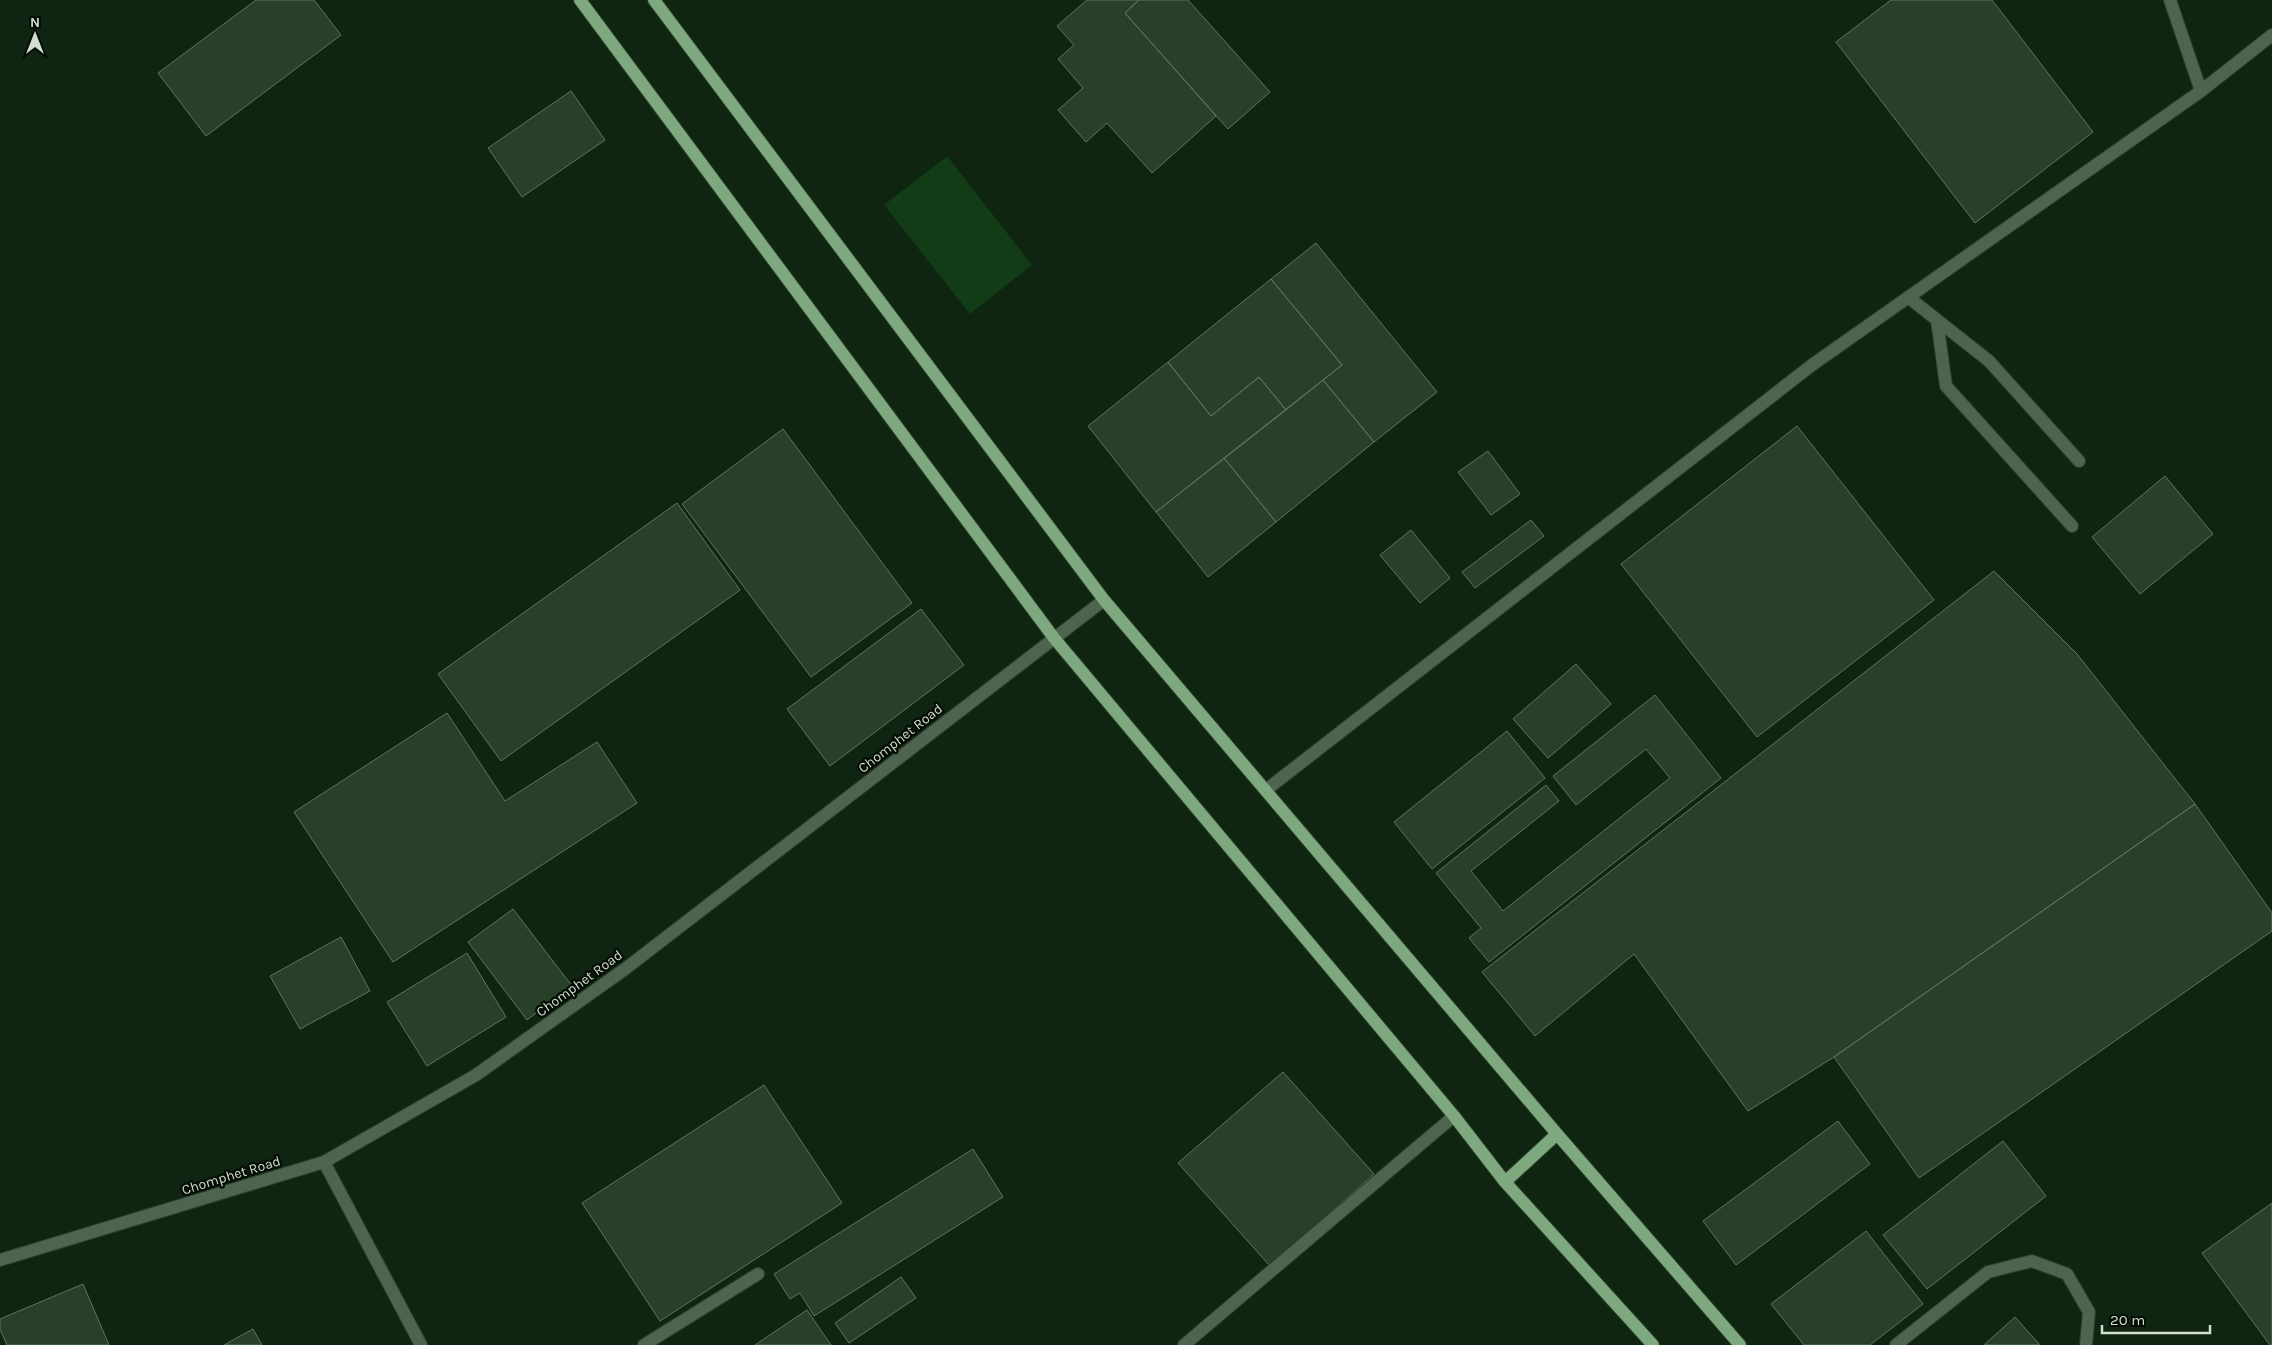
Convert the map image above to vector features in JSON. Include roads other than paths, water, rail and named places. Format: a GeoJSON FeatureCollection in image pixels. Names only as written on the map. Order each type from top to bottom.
{"type":"FeatureCollection","features":[{"type":"Feature","properties":{"kind":"main road"},"geometry":{"type":"LineString","coordinates":[[580,0],[1054,638],[1454,1116],[1505,1182],[1653,1345]]}},
{"type":"Feature","properties":{"kind":"main road"},"geometry":{"type":"LineString","coordinates":[[654,0],[1104,600],[1557,1134],[1740,1345]]}},
{"type":"Feature","properties":{"kind":"main road"},"geometry":{"type":"LineString","coordinates":[[1505,1182],[1557,1134]]}},
{"type":"Feature","properties":{"kind":"street"},"geometry":{"type":"LineString","coordinates":[[2170,0],[2201,90]]}},
{"type":"Feature","properties":{"kind":"street"},"geometry":{"type":"LineString","coordinates":[[1266,790],[1812,365],[2201,90],[2272,35]]}},
{"type":"Feature","properties":{"kind":"street"},"geometry":{"type":"LineString","coordinates":[[1908,298],[1989,361],[2079,462]]}},
{"type":"Feature","properties":{"kind":"street"},"geometry":{"type":"LineString","coordinates":[[1937,320],[1946,386],[2072,526]]}},
{"type":"Feature","properties":{"kind":"street","name":"Chomphet Road"},"geometry":{"type":"LineString","coordinates":[[0,1260],[324,1162],[476,1074],[625,969],[1104,600]]}},
{"type":"Feature","properties":{"kind":"street"},"geometry":{"type":"LineString","coordinates":[[1184,1345],[1454,1116]]}},
{"type":"Feature","properties":{"kind":"street"},"geometry":{"type":"LineString","coordinates":[[324,1162],[421,1345]]}},
{"type":"Feature","properties":{"kind":"street"},"geometry":{"type":"LineString","coordinates":[[1896,1345],[1988,1272],[2032,1261],[2067,1274],[2090,1312],[2086,1345]]}},
{"type":"Feature","properties":{"kind":"street"},"geometry":{"type":"LineString","coordinates":[[644,1345],[758,1274]]}}]}
